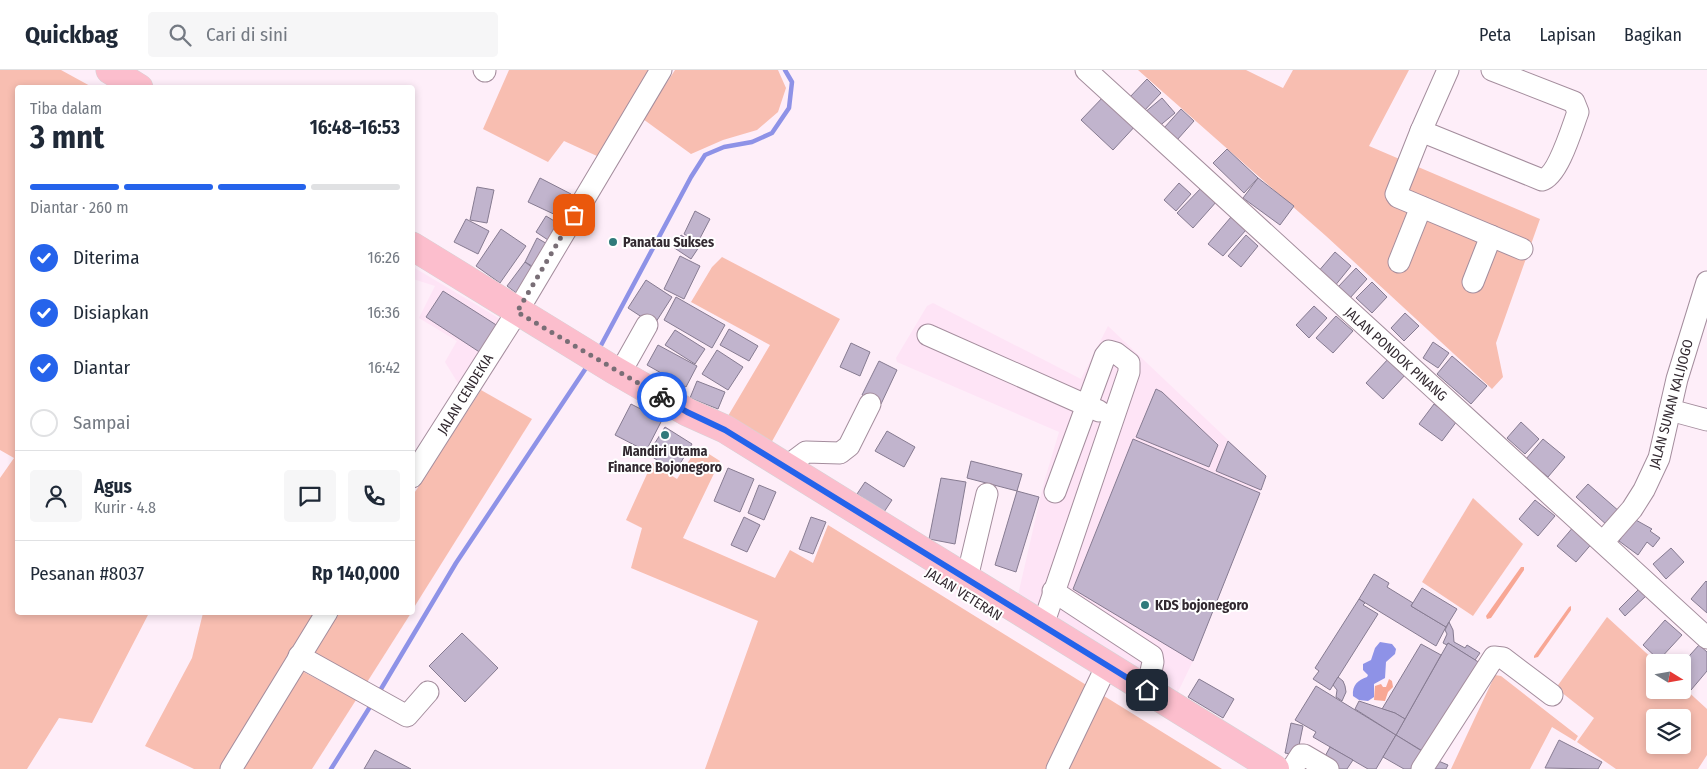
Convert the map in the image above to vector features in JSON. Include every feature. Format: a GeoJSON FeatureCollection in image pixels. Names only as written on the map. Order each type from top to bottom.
{"type":"FeatureCollection","features":[{"type":"Feature","properties":{"kind":"main road"},"geometry":{"type":"LineString","coordinates":[[110,70],[134,85]]}},
{"type":"Feature","properties":{"kind":"main road","name":"JALAN VETERAN"},"geometry":{"type":"LineString","coordinates":[[415,248],[617,372],[687,412],[725,430],[967,578],[1042,625],[1103,671],[1247,769]]}},
{"type":"Feature","properties":{"kind":"main road","name":"JALAN VETERAN"},"geometry":{"type":"LineString","coordinates":[[687,412],[717,442],[1103,671],[1147,690],[1275,769]]}},
{"type":"Feature","properties":{"kind":"street","name":"JALAN CENDEKIA"},"geometry":{"type":"LineString","coordinates":[[415,472],[517,312],[661,70]]}},
{"type":"Feature","properties":{"kind":"street","name":"JALAN PONDOK PINANG"},"geometry":{"type":"LineString","coordinates":[[1086,70],[1707,638]]}},
{"type":"Feature","properties":{"kind":"street"},"geometry":{"type":"LineString","coordinates":[[1448,70],[1396,194],[1400,199],[1522,249]]}},
{"type":"Feature","properties":{"kind":"street"},"geometry":{"type":"LineString","coordinates":[[1422,131],[1542,180],[1551,176],[1578,112],[1576,105],[1574,102],[1492,70]]}},
{"type":"Feature","properties":{"kind":"street"},"geometry":{"type":"LineString","coordinates":[[1399,262],[1421,207]]}},
{"type":"Feature","properties":{"kind":"street"},"geometry":{"type":"LineString","coordinates":[[1473,282],[1491,236]]}},
{"type":"Feature","properties":{"kind":"street","name":"JALAN SUNAN KALIJOGO"},"geometry":{"type":"LineString","coordinates":[[1603,542],[1632,509],[1644,490],[1659,458],[1681,364],[1707,282]]}},
{"type":"Feature","properties":{"kind":"street"},"geometry":{"type":"LineString","coordinates":[[617,372],[646,325]]}},
{"type":"Feature","properties":{"kind":"street"},"geometry":{"type":"LineString","coordinates":[[928,335],[1086,407],[1114,416]]}},
{"type":"Feature","properties":{"kind":"street"},"geometry":{"type":"LineString","coordinates":[[1042,625],[1129,372],[1129,364],[1116,353],[1109,351],[1106,356],[1055,492]]}},
{"type":"Feature","properties":{"kind":"street"},"geometry":{"type":"LineString","coordinates":[[786,467],[806,452],[840,453],[849,446],[870,404]]}},
{"type":"Feature","properties":{"kind":"street"},"geometry":{"type":"LineString","coordinates":[[1670,410],[1707,420]]}},
{"type":"Feature","properties":{"kind":"street"},"geometry":{"type":"LineString","coordinates":[[967,578],[988,494]]}},
{"type":"Feature","properties":{"kind":"street"},"geometry":{"type":"LineString","coordinates":[[1053,591],[1152,656],[1153,662],[1147,690]]}},
{"type":"Feature","properties":{"kind":"street"},"geometry":{"type":"LineString","coordinates":[[231,769],[325,615]]}},
{"type":"Feature","properties":{"kind":"street"},"geometry":{"type":"LineString","coordinates":[[299,656],[407,716],[428,692]]}},
{"type":"Feature","properties":{"kind":"street"},"geometry":{"type":"LineString","coordinates":[[1422,769],[1494,657],[1503,658],[1552,695]]}},
{"type":"Feature","properties":{"kind":"street"},"geometry":{"type":"LineString","coordinates":[[1057,769],[1103,671]]}},
{"type":"Feature","properties":{"kind":"street"},"geometry":{"type":"LineString","coordinates":[[1292,769],[1298,759],[1304,755],[1328,769]]}},
{"type":"Feature","properties":{"kind":"shaded area"},"geometry":{"type":"Polygon","coordinates":[[[0,70],[61,70],[88,85],[15,85],[15,615],[148,615],[92,723],[59,718],[27,769],[0,769],[0,478],[14,458],[0,450],[0,70]]]}},
{"type":"Feature","properties":{"kind":"shaded area"},"geometry":{"type":"Polygon","coordinates":[[[509,70],[650,70],[597,156],[564,141],[548,162],[483,129],[509,70]]]}},
{"type":"Feature","properties":{"kind":"shaded area"},"geometry":{"type":"Polygon","coordinates":[[[675,70],[778,70],[786,88],[778,112],[757,130],[723,140],[691,154],[643,119],[675,70]]]}},
{"type":"Feature","properties":{"kind":"shaded area"},"geometry":{"type":"Polygon","coordinates":[[[1138,70],[1246,70],[1283,88],[1293,70],[1409,70],[1369,146],[1540,219],[1496,343],[1503,377],[1492,389],[1326,236],[1138,70]]]}},
{"type":"Feature","properties":{"kind":"shaded area"},"geometry":{"type":"Polygon","coordinates":[[[722,257],[840,319],[770,445],[728,416],[770,345],[691,302],[712,267],[722,257]]]}},
{"type":"Feature","properties":{"kind":"shaded area"},"geometry":{"type":"Polygon","coordinates":[[[415,268],[505,322],[461,388],[445,362],[457,341],[419,318],[435,286],[415,280],[415,268]]]}},
{"type":"Feature","properties":{"kind":"shaded area"},"geometry":{"type":"Polygon","coordinates":[[[933,303],[1081,379],[1108,326],[1266,476],[1193,661],[1177,694],[1018,595],[1044,482],[1059,432],[897,362],[896,358],[927,306],[933,303]]]}},
{"type":"Feature","properties":{"kind":"shaded area"},"geometry":{"type":"Polygon","coordinates":[[[481,390],[532,419],[415,606],[415,492],[481,390]]]}},
{"type":"Feature","properties":{"kind":"shaded area"},"geometry":{"type":"Polygon","coordinates":[[[698,447],[720,461],[683,538],[775,578],[790,550],[813,563],[828,525],[1222,769],[705,769],[758,621],[631,568],[642,528],[626,520],[652,463],[677,479],[698,447]]]}},
{"type":"Feature","properties":{"kind":"shaded area"},"geometry":{"type":"Polygon","coordinates":[[[1473,498],[1523,544],[1473,616],[1422,582],[1473,498]]]}},
{"type":"Feature","properties":{"kind":"shaded area"},"geometry":{"type":"Polygon","coordinates":[[[1521,567],[1524,567],[1524,570],[1491,618],[1487,619],[1486,616],[1521,567]]]}},
{"type":"Feature","properties":{"kind":"shaded area"},"geometry":{"type":"Polygon","coordinates":[[[1571,606],[1571,610],[1538,657],[1534,658],[1534,656],[1571,606]]]}},
{"type":"Feature","properties":{"kind":"shaded area"},"geometry":{"type":"Polygon","coordinates":[[[203,615],[317,615],[222,769],[194,769],[145,746],[192,658],[203,615]]]}},
{"type":"Feature","properties":{"kind":"shaded area"},"geometry":{"type":"Polygon","coordinates":[[[336,615],[410,615],[364,687],[310,655],[336,615]]]}},
{"type":"Feature","properties":{"kind":"shaded area"},"geometry":{"type":"Polygon","coordinates":[[[1607,617],[1647,654],[1646,699],[1691,699],[1691,694],[1707,709],[1707,755],[1698,769],[1616,769],[1577,742],[1594,718],[1556,688],[1607,617]]]}},
{"type":"Feature","properties":{"kind":"shaded area"},"geometry":{"type":"Polygon","coordinates":[[[302,671],[356,700],[312,769],[241,769],[302,671]]]}},
{"type":"Feature","properties":{"kind":"shaded area"},"geometry":{"type":"Polygon","coordinates":[[[1495,675],[1501,676],[1578,736],[1575,741],[1552,727],[1530,769],[1451,769],[1495,675]]]}},
{"type":"Feature","properties":{"kind":"shaded area"},"geometry":{"type":"Polygon","coordinates":[[[1389,679],[1392,681],[1393,687],[1388,692],[1385,701],[1374,700],[1375,686],[1381,684],[1383,687],[1386,687],[1389,679]]]}},
{"type":"Feature","properties":{"kind":"water"},"geometry":{"type":"Polygon","coordinates":[[[1380,642],[1392,644],[1396,649],[1395,654],[1386,662],[1385,678],[1374,684],[1374,697],[1368,701],[1359,700],[1353,696],[1355,686],[1358,681],[1367,677],[1368,675],[1363,670],[1363,664],[1371,660],[1375,648],[1380,642]]]}},
{"type":"Feature","properties":{"kind":"building"},"geometry":{"type":"Polygon","coordinates":[[[1147,79],[1161,93],[1143,112],[1129,98],[1147,79]]]}},
{"type":"Feature","properties":{"kind":"building"},"geometry":{"type":"Polygon","coordinates":[[[1106,94],[1138,123],[1113,150],[1081,120],[1106,94]]]}},
{"type":"Feature","properties":{"kind":"building"},"geometry":{"type":"Polygon","coordinates":[[[1162,98],[1175,113],[1157,128],[1144,113],[1162,98]]]}},
{"type":"Feature","properties":{"kind":"building"},"geometry":{"type":"Polygon","coordinates":[[[1181,109],[1194,121],[1177,140],[1164,128],[1181,109]]]}},
{"type":"Feature","properties":{"kind":"building"},"geometry":{"type":"Polygon","coordinates":[[[1227,149],[1258,178],[1244,193],[1213,163],[1227,149]]]}},
{"type":"Feature","properties":{"kind":"building"},"geometry":{"type":"Polygon","coordinates":[[[540,178],[571,194],[560,217],[528,202],[540,178]]]}},
{"type":"Feature","properties":{"kind":"building"},"geometry":{"type":"Polygon","coordinates":[[[1258,178],[1294,206],[1280,225],[1243,198],[1258,178]]]}},
{"type":"Feature","properties":{"kind":"building"},"geometry":{"type":"Polygon","coordinates":[[[1179,183],[1191,194],[1176,211],[1164,200],[1179,183]]]}},
{"type":"Feature","properties":{"kind":"building"},"geometry":{"type":"Polygon","coordinates":[[[477,187],[494,190],[487,223],[470,220],[477,187]]]}},
{"type":"Feature","properties":{"kind":"building"},"geometry":{"type":"Polygon","coordinates":[[[1202,187],[1217,201],[1193,228],[1177,213],[1202,187]]]}},
{"type":"Feature","properties":{"kind":"building"},"geometry":{"type":"Polygon","coordinates":[[[695,211],[710,219],[698,242],[684,234],[695,211]]]}},
{"type":"Feature","properties":{"kind":"building"},"geometry":{"type":"Polygon","coordinates":[[[546,216],[561,225],[551,242],[536,232],[546,216]]]}},
{"type":"Feature","properties":{"kind":"building"},"geometry":{"type":"Polygon","coordinates":[[[1231,217],[1246,230],[1223,256],[1208,244],[1231,217]]]}},
{"type":"Feature","properties":{"kind":"building"},"geometry":{"type":"Polygon","coordinates":[[[466,219],[489,231],[478,254],[454,242],[466,219]]]}},
{"type":"Feature","properties":{"kind":"building"},"geometry":{"type":"Polygon","coordinates":[[[501,229],[526,246],[500,283],[476,266],[501,229]]]}},
{"type":"Feature","properties":{"kind":"building"},"geometry":{"type":"Polygon","coordinates":[[[681,235],[699,247],[691,259],[673,247],[681,235]]]}},
{"type":"Feature","properties":{"kind":"building"},"geometry":{"type":"Polygon","coordinates":[[[1246,235],[1258,246],[1241,267],[1228,256],[1246,235]]]}},
{"type":"Feature","properties":{"kind":"building"},"geometry":{"type":"Polygon","coordinates":[[[537,238],[549,245],[537,269],[525,262],[537,238]]]}},
{"type":"Feature","properties":{"kind":"building"},"geometry":{"type":"Polygon","coordinates":[[[1335,252],[1351,266],[1334,287],[1317,273],[1335,252]]]}},
{"type":"Feature","properties":{"kind":"building"},"geometry":{"type":"Polygon","coordinates":[[[680,256],[700,266],[684,299],[664,289],[680,256]]]}},
{"type":"Feature","properties":{"kind":"building"},"geometry":{"type":"Polygon","coordinates":[[[525,262],[537,271],[519,295],[507,286],[525,262]]]}},
{"type":"Feature","properties":{"kind":"building"},"geometry":{"type":"Polygon","coordinates":[[[1356,268],[1367,279],[1350,298],[1338,287],[1356,268]]]}},
{"type":"Feature","properties":{"kind":"building"},"geometry":{"type":"Polygon","coordinates":[[[646,280],[672,297],[654,325],[628,308],[646,280]]]}},
{"type":"Feature","properties":{"kind":"building"},"geometry":{"type":"Polygon","coordinates":[[[1372,282],[1387,297],[1372,313],[1356,298],[1372,282]]]}},
{"type":"Feature","properties":{"kind":"building"},"geometry":{"type":"Polygon","coordinates":[[[443,291],[501,328],[484,355],[426,317],[443,291]]]}},
{"type":"Feature","properties":{"kind":"building"},"geometry":{"type":"Polygon","coordinates":[[[676,297],[725,325],[712,348],[664,320],[676,297]]]}},
{"type":"Feature","properties":{"kind":"building"},"geometry":{"type":"Polygon","coordinates":[[[1314,306],[1327,318],[1309,338],[1296,325],[1314,306]]]}},
{"type":"Feature","properties":{"kind":"building"},"geometry":{"type":"Polygon","coordinates":[[[1405,313],[1419,326],[1404,341],[1391,328],[1405,313]]]}},
{"type":"Feature","properties":{"kind":"building"},"geometry":{"type":"Polygon","coordinates":[[[1336,316],[1353,331],[1333,353],[1316,338],[1336,316]]]}},
{"type":"Feature","properties":{"kind":"building"},"geometry":{"type":"Polygon","coordinates":[[[729,329],[758,346],[749,361],[720,345],[729,329]]]}},
{"type":"Feature","properties":{"kind":"building"},"geometry":{"type":"Polygon","coordinates":[[[675,330],[705,349],[695,364],[665,345],[675,330]]]}},
{"type":"Feature","properties":{"kind":"building"},"geometry":{"type":"Polygon","coordinates":[[[1433,342],[1449,353],[1438,368],[1423,358],[1433,342]]]}},
{"type":"Feature","properties":{"kind":"building"},"geometry":{"type":"Polygon","coordinates":[[[851,343],[870,352],[860,376],[840,367],[851,343]]]}},
{"type":"Feature","properties":{"kind":"building"},"geometry":{"type":"Polygon","coordinates":[[[658,345],[697,366],[686,387],[647,365],[658,345]]]}},
{"type":"Feature","properties":{"kind":"building"},"geometry":{"type":"Polygon","coordinates":[[[717,350],[743,367],[728,390],[702,374],[717,350]]]}},
{"type":"Feature","properties":{"kind":"building"},"geometry":{"type":"Polygon","coordinates":[[[1452,356],[1487,386],[1471,404],[1437,374],[1452,356]]]}},
{"type":"Feature","properties":{"kind":"building"},"geometry":{"type":"Polygon","coordinates":[[[1389,358],[1406,374],[1383,399],[1366,383],[1389,358]]]}},
{"type":"Feature","properties":{"kind":"building"},"geometry":{"type":"Polygon","coordinates":[[[879,361],[897,370],[881,404],[862,395],[879,361]]]}},
{"type":"Feature","properties":{"kind":"building"},"geometry":{"type":"Polygon","coordinates":[[[697,381],[725,392],[718,409],[690,398],[697,381]]]}},
{"type":"Feature","properties":{"kind":"building"},"geometry":{"type":"Polygon","coordinates":[[[1156,389],[1162,392],[1218,445],[1209,467],[1136,437],[1156,389]]]}},
{"type":"Feature","properties":{"kind":"building"},"geometry":{"type":"Polygon","coordinates":[[[631,404],[662,420],[646,451],[615,435],[631,404]]]}},
{"type":"Feature","properties":{"kind":"building"},"geometry":{"type":"Polygon","coordinates":[[[1434,404],[1457,421],[1442,441],[1419,424],[1434,404]]]}},
{"type":"Feature","properties":{"kind":"building"},"geometry":{"type":"Polygon","coordinates":[[[1521,422],[1539,439],[1525,454],[1507,438],[1521,422]]]}},
{"type":"Feature","properties":{"kind":"building"},"geometry":{"type":"Polygon","coordinates":[[[665,427],[692,444],[675,472],[648,454],[665,427]]]}},
{"type":"Feature","properties":{"kind":"building"},"geometry":{"type":"Polygon","coordinates":[[[887,431],[915,447],[904,467],[875,451],[887,431]]]}},
{"type":"Feature","properties":{"kind":"building"},"geometry":{"type":"Polygon","coordinates":[[[1133,439],[1260,493],[1193,661],[1073,589],[1133,439]]]}},
{"type":"Feature","properties":{"kind":"building"},"geometry":{"type":"Polygon","coordinates":[[[1543,439],[1565,457],[1548,477],[1526,459],[1543,439]]]}},
{"type":"Feature","properties":{"kind":"building"},"geometry":{"type":"Polygon","coordinates":[[[1228,441],[1266,476],[1261,490],[1216,471],[1228,441]]]}},
{"type":"Feature","properties":{"kind":"building"},"geometry":{"type":"Polygon","coordinates":[[[971,461],[1022,474],[1017,491],[967,478],[971,461]]]}},
{"type":"Feature","properties":{"kind":"building"},"geometry":{"type":"Polygon","coordinates":[[[728,468],[754,479],[740,512],[714,501],[728,468]]]}},
{"type":"Feature","properties":{"kind":"building"},"geometry":{"type":"Polygon","coordinates":[[[941,478],[966,482],[955,544],[929,539],[941,478]]]}},
{"type":"Feature","properties":{"kind":"building"},"geometry":{"type":"Polygon","coordinates":[[[865,482],[892,500],[884,512],[857,494],[865,482]]]}},
{"type":"Feature","properties":{"kind":"building"},"geometry":{"type":"Polygon","coordinates":[[[1588,484],[1620,512],[1608,526],[1576,497],[1588,484]]]}},
{"type":"Feature","properties":{"kind":"building"},"geometry":{"type":"Polygon","coordinates":[[[759,485],[776,492],[764,520],[748,513],[759,485]]]}},
{"type":"Feature","properties":{"kind":"building"},"geometry":{"type":"Polygon","coordinates":[[[1017,491],[1039,497],[1016,572],[995,565],[1017,491]]]}},
{"type":"Feature","properties":{"kind":"building"},"geometry":{"type":"Polygon","coordinates":[[[1535,500],[1555,516],[1538,536],[1519,519],[1535,500]]]}},
{"type":"Feature","properties":{"kind":"building"},"geometry":{"type":"Polygon","coordinates":[[[744,517],[760,525],[747,552],[731,545],[744,517]]]}},
{"type":"Feature","properties":{"kind":"building"},"geometry":{"type":"Polygon","coordinates":[[[811,517],[826,522],[813,554],[799,549],[811,517]]]}},
{"type":"Feature","properties":{"kind":"building"},"geometry":{"type":"Polygon","coordinates":[[[1634,519],[1652,529],[1650,531],[1660,538],[1653,547],[1647,542],[1638,555],[1619,541],[1634,519]]]}},
{"type":"Feature","properties":{"kind":"building"},"geometry":{"type":"Polygon","coordinates":[[[1575,525],[1594,541],[1576,562],[1557,546],[1575,525]]]}},
{"type":"Feature","properties":{"kind":"building"},"geometry":{"type":"Polygon","coordinates":[[[1671,548],[1684,562],[1666,579],[1653,564],[1671,548]]]}},
{"type":"Feature","properties":{"kind":"building"},"geometry":{"type":"Polygon","coordinates":[[[1374,574],[1389,583],[1387,587],[1413,603],[1411,606],[1446,627],[1436,646],[1359,599],[1374,574]]]}},
{"type":"Feature","properties":{"kind":"building"},"geometry":{"type":"Polygon","coordinates":[[[1707,582],[1707,613],[1691,599],[1707,582]]]}},
{"type":"Feature","properties":{"kind":"building"},"geometry":{"type":"Polygon","coordinates":[[[1641,587],[1648,594],[1625,616],[1619,609],[1641,587]]]}},
{"type":"Feature","properties":{"kind":"building"},"geometry":{"type":"Polygon","coordinates":[[[1422,588],[1457,609],[1446,627],[1411,606],[1422,588]]]}},
{"type":"Feature","properties":{"kind":"building"},"geometry":{"type":"Polygon","coordinates":[[[1359,599],[1365,603],[1363,605],[1378,614],[1330,690],[1313,679],[1319,671],[1315,668],[1359,599]]]}},
{"type":"Feature","properties":{"kind":"building"},"geometry":{"type":"Polygon","coordinates":[[[1665,620],[1682,635],[1665,654],[1653,654],[1643,645],[1665,620]]]}},
{"type":"Feature","properties":{"kind":"building"},"geometry":{"type":"Polygon","coordinates":[[[1449,622],[1453,630],[1454,642],[1465,648],[1467,645],[1480,653],[1475,660],[1448,643],[1447,645],[1443,643],[1447,634],[1445,630],[1449,622]]]}},
{"type":"Feature","properties":{"kind":"building"},"geometry":{"type":"Polygon","coordinates":[[[462,633],[498,668],[465,702],[429,666],[462,633]]]}},
{"type":"Feature","properties":{"kind":"building"},"geometry":{"type":"Polygon","coordinates":[[[1448,643],[1480,663],[1429,755],[1396,735],[1448,643]]]}},
{"type":"Feature","properties":{"kind":"building"},"geometry":{"type":"Polygon","coordinates":[[[1421,644],[1441,655],[1405,719],[1395,713],[1382,709],[1421,644]]]}},
{"type":"Feature","properties":{"kind":"building"},"geometry":{"type":"Polygon","coordinates":[[[1699,645],[1707,652],[1707,671],[1691,690],[1691,654],[1699,645]]]}},
{"type":"Feature","properties":{"kind":"building"},"geometry":{"type":"Polygon","coordinates":[[[1338,677],[1343,681],[1346,692],[1342,701],[1336,697],[1337,690],[1333,685],[1338,677]]]}},
{"type":"Feature","properties":{"kind":"building"},"geometry":{"type":"Polygon","coordinates":[[[1199,679],[1234,699],[1223,718],[1188,697],[1199,679]]]}},
{"type":"Feature","properties":{"kind":"building"},"geometry":{"type":"Polygon","coordinates":[[[1316,686],[1396,735],[1376,769],[1368,769],[1313,737],[1316,732],[1295,720],[1316,686]]]}},
{"type":"Feature","properties":{"kind":"building"},"geometry":{"type":"Polygon","coordinates":[[[1359,701],[1395,713],[1405,719],[1396,735],[1355,709],[1359,701]]]}},
{"type":"Feature","properties":{"kind":"building"},"geometry":{"type":"Polygon","coordinates":[[[1291,723],[1303,726],[1297,755],[1285,753],[1291,723]]]}},
{"type":"Feature","properties":{"kind":"building"},"geometry":{"type":"Polygon","coordinates":[[[1396,735],[1425,753],[1415,769],[1404,769],[1383,757],[1396,735]]]}},
{"type":"Feature","properties":{"kind":"building"},"geometry":{"type":"Polygon","coordinates":[[[1559,740],[1602,762],[1598,769],[1545,768],[1559,740]]]}},
{"type":"Feature","properties":{"kind":"building"},"geometry":{"type":"Polygon","coordinates":[[[1330,747],[1353,760],[1347,769],[1334,769],[1322,762],[1330,747]]]}},
{"type":"Feature","properties":{"kind":"building"},"geometry":{"type":"Polygon","coordinates":[[[375,750],[411,769],[364,769],[375,750]]]}},
{"type":"Feature","properties":{"kind":"building"},"geometry":{"type":"Polygon","coordinates":[[[1436,760],[1448,765],[1446,769],[1432,769],[1436,760]]]}},
{"type":"Feature","properties":{"kind":"waterway"},"geometry":{"type":"LineString","coordinates":[[598,351],[691,177],[705,155],[724,147],[752,142],[772,133],[789,108],[792,82],[785,70]]}},
{"type":"Feature","properties":{"kind":"waterway"},"geometry":{"type":"LineString","coordinates":[[378,694],[456,563],[588,365]]}},
{"type":"Feature","properties":{"kind":"waterway"},"geometry":{"type":"LineString","coordinates":[[331,769],[373,702]]}},
{"type":"Feature","properties":{"kind":"way so far"},"geometry":{"type":"LineString","coordinates":[[574,215],[517,312],[662,397]]}},
{"type":"Feature","properties":{"kind":"place","name":"Panatau Sukses"},"geometry":{"type":"Point","coordinates":[613,242]}},
{"type":"Feature","properties":{"kind":"place","name":"Mandiri Utama Finance Bojonegoro"},"geometry":{"type":"Point","coordinates":[665,435]}},
{"type":"Feature","properties":{"kind":"place","name":"KDS bojonegoro"},"geometry":{"type":"Point","coordinates":[1145,605]}},
{"type":"Feature","properties":{"kind":"route"},"geometry":{"type":"LineString","coordinates":[[662,397],[687,412],[725,430],[1147,690]]}}]}
